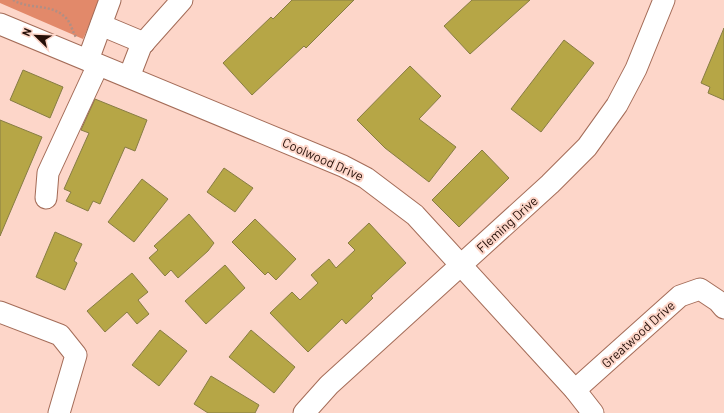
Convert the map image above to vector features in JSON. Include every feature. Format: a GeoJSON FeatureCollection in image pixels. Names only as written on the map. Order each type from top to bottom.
{"type":"FeatureCollection","features":[{"type":"Feature","properties":{"kind":"street"},"geometry":{"type":"LineString","coordinates":[[46,198],[48,173],[93,62],[101,25],[110,0]]}},
{"type":"Feature","properties":{"kind":"street","name":"Fleming Drive"},"geometry":{"type":"LineString","coordinates":[[304,413],[329,385],[550,184],[587,147],[616,105],[636,69],[664,0]]}},
{"type":"Feature","properties":{"kind":"street"},"geometry":{"type":"LineString","coordinates":[[129,77],[141,46],[176,1]]}},
{"type":"Feature","properties":{"kind":"street","name":"Coolwood Drive"},"geometry":{"type":"LineString","coordinates":[[0,24],[343,166],[366,178],[415,215],[575,390],[593,413]]}},
{"type":"Feature","properties":{"kind":"street"},"geometry":{"type":"LineString","coordinates":[[101,25],[144,43]]}},
{"type":"Feature","properties":{"kind":"street","name":"Greatwood Drive"},"geometry":{"type":"LineString","coordinates":[[575,390],[680,296],[700,289],[718,301],[724,308]]}},
{"type":"Feature","properties":{"kind":"street"},"geometry":{"type":"LineString","coordinates":[[0,312],[60,335],[76,355],[59,413]]}},
{"type":"Feature","properties":{"kind":"shaded area"},"geometry":{"type":"Polygon","coordinates":[[[0,0],[100,0],[83,39],[0,3],[0,0]]]}},
{"type":"Feature","properties":{"kind":"building"},"geometry":{"type":"Polygon","coordinates":[[[292,0],[354,0],[306,48],[304,46],[252,95],[223,63],[271,17],[273,19],[292,0]]]}},
{"type":"Feature","properties":{"kind":"building"},"geometry":{"type":"Polygon","coordinates":[[[472,0],[530,0],[470,54],[444,26],[472,0]]]}},
{"type":"Feature","properties":{"kind":"building"},"geometry":{"type":"Polygon","coordinates":[[[724,28],[724,100],[708,93],[710,87],[701,83],[724,28]]]}},
{"type":"Feature","properties":{"kind":"building"},"geometry":{"type":"Polygon","coordinates":[[[564,40],[594,63],[541,132],[511,109],[564,40]]]}},
{"type":"Feature","properties":{"kind":"building"},"geometry":{"type":"Polygon","coordinates":[[[410,66],[441,96],[419,119],[456,147],[429,182],[385,148],[357,120],[410,66]]]}},
{"type":"Feature","properties":{"kind":"building"},"geometry":{"type":"Polygon","coordinates":[[[23,70],[63,87],[50,118],[10,100],[23,70]]]}},
{"type":"Feature","properties":{"kind":"building"},"geometry":{"type":"Polygon","coordinates":[[[95,99],[147,120],[135,151],[125,147],[100,204],[93,201],[88,211],[66,201],[71,192],[64,189],[89,133],[81,130],[95,99]]]}},
{"type":"Feature","properties":{"kind":"building"},"geometry":{"type":"Polygon","coordinates":[[[0,120],[42,137],[0,236],[0,120]]]}},
{"type":"Feature","properties":{"kind":"building"},"geometry":{"type":"Polygon","coordinates":[[[482,150],[509,178],[459,227],[432,200],[482,150]]]}},
{"type":"Feature","properties":{"kind":"building"},"geometry":{"type":"Polygon","coordinates":[[[224,168],[253,188],[235,212],[207,192],[224,168]]]}},
{"type":"Feature","properties":{"kind":"building"},"geometry":{"type":"Polygon","coordinates":[[[142,179],[168,199],[134,242],[108,222],[142,179]]]}},
{"type":"Feature","properties":{"kind":"building"},"geometry":{"type":"Polygon","coordinates":[[[189,214],[214,243],[208,251],[178,278],[171,270],[165,276],[149,258],[158,250],[154,246],[189,214]]]}},
{"type":"Feature","properties":{"kind":"building"},"geometry":{"type":"Polygon","coordinates":[[[255,219],[296,259],[276,280],[268,272],[265,275],[232,242],[255,219]]]}},
{"type":"Feature","properties":{"kind":"building"},"geometry":{"type":"Polygon","coordinates":[[[369,223],[406,263],[371,296],[373,298],[346,324],[342,319],[308,352],[270,313],[292,292],[300,300],[318,283],[311,275],[329,259],[336,268],[355,250],[348,243],[369,223]]]}},
{"type":"Feature","properties":{"kind":"building"},"geometry":{"type":"Polygon","coordinates":[[[55,232],[82,244],[74,261],[77,263],[65,290],[36,277],[55,232]]]}},
{"type":"Feature","properties":{"kind":"building"},"geometry":{"type":"Polygon","coordinates":[[[225,265],[245,288],[206,324],[185,301],[225,265]]]}},
{"type":"Feature","properties":{"kind":"building"},"geometry":{"type":"Polygon","coordinates":[[[132,273],[148,292],[138,300],[149,314],[137,324],[127,312],[105,332],[87,311],[132,273]]]}},
{"type":"Feature","properties":{"kind":"building"},"geometry":{"type":"Polygon","coordinates":[[[160,330],[187,351],[159,386],[132,365],[160,330]]]}},
{"type":"Feature","properties":{"kind":"building"},"geometry":{"type":"Polygon","coordinates":[[[251,330],[295,367],[274,393],[229,357],[251,330]]]}},
{"type":"Feature","properties":{"kind":"building"},"geometry":{"type":"Polygon","coordinates":[[[211,376],[259,405],[255,413],[208,413],[194,404],[211,376]]]}}]}
